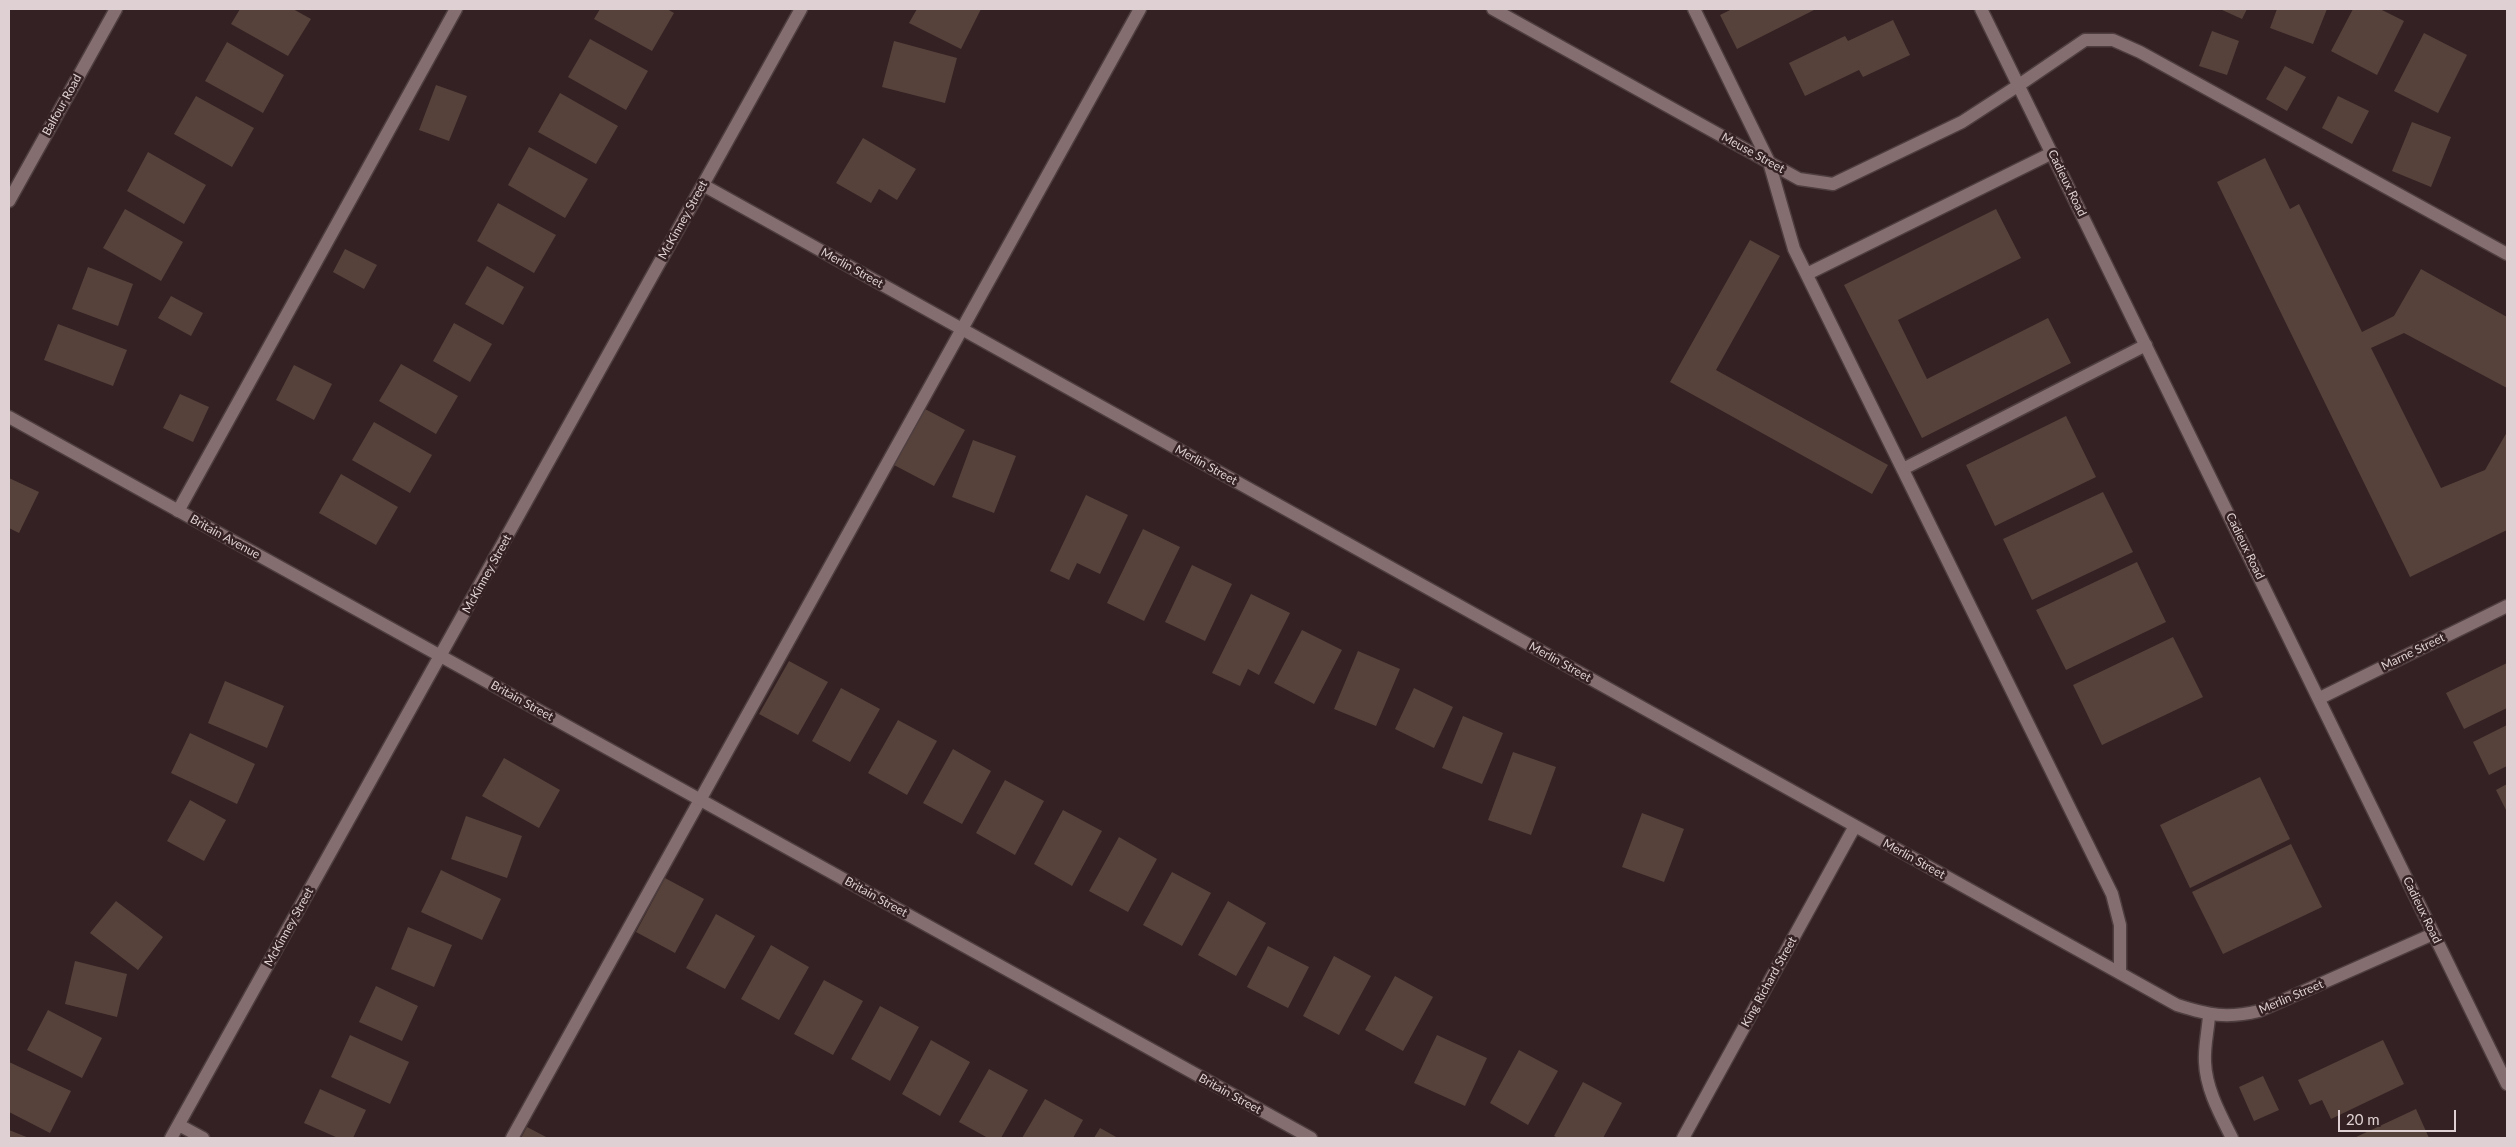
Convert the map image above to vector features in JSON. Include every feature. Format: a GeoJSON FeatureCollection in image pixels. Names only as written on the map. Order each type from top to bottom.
{"type":"FeatureCollection","features":[{"type":"Feature","properties":{"kind":"street","name":"Balfour Road"},"geometry":{"type":"LineString","coordinates":[[9,201],[116,9]]}},
{"type":"Feature","properties":{"kind":"street"},"geometry":{"type":"LineString","coordinates":[[178,510],[456,9]]}},
{"type":"Feature","properties":{"kind":"street","name":"McKinney Street"},"geometry":{"type":"LineString","coordinates":[[172,1138],[801,9]]}},
{"type":"Feature","properties":{"kind":"street"},"geometry":{"type":"LineString","coordinates":[[512,1138],[1140,9]]}},
{"type":"Feature","properties":{"kind":"street","name":"Meuse Street"},"geometry":{"type":"LineString","coordinates":[[1493,9],[1799,179],[1833,184],[1962,122],[2085,40],[2114,40],[2507,254]]}},
{"type":"Feature","properties":{"kind":"street"},"geometry":{"type":"LineString","coordinates":[[1694,9],[1769,162],[1794,249],[2112,894],[2120,926],[2120,972]]}},
{"type":"Feature","properties":{"kind":"street","name":"Cadieux Road"},"geometry":{"type":"LineString","coordinates":[[1981,9],[2320,698],[2507,1084]]}},
{"type":"Feature","properties":{"kind":"street"},"geometry":{"type":"LineString","coordinates":[[1806,274],[2052,153]]}},
{"type":"Feature","properties":{"kind":"street","name":"Merlin Street"},"geometry":{"type":"LineString","coordinates":[[703,185],[2177,1004],[2209,1016],[2238,1016],[2259,1011],[2434,934]]}},
{"type":"Feature","properties":{"kind":"street"},"geometry":{"type":"LineString","coordinates":[[1903,469],[2146,345]]}},
{"type":"Feature","properties":{"kind":"street","name":"Britain Avenue"},"geometry":{"type":"LineString","coordinates":[[9,417],[441,656]]}},
{"type":"Feature","properties":{"kind":"street","name":"Marne Street"},"geometry":{"type":"LineString","coordinates":[[2320,698],[2507,606]]}},
{"type":"Feature","properties":{"kind":"street","name":"Britain Street"},"geometry":{"type":"LineString","coordinates":[[441,656],[1311,1138]]}},
{"type":"Feature","properties":{"kind":"street","name":"King Richard Street"},"geometry":{"type":"LineString","coordinates":[[1683,1138],[1855,826]]}},
{"type":"Feature","properties":{"kind":"street"},"geometry":{"type":"LineString","coordinates":[[2209,1016],[2204,1059],[2206,1076],[2216,1106],[2232,1138]]}},
{"type":"Feature","properties":{"kind":"street"},"geometry":{"type":"LineString","coordinates":[[179,1125],[203,1138]]}},
{"type":"Feature","properties":{"kind":"building"},"geometry":{"type":"Polygon","coordinates":[[[240,9],[293,9],[311,19],[288,56],[231,24],[240,9]]]}},
{"type":"Feature","properties":{"kind":"building"},"geometry":{"type":"Polygon","coordinates":[[[600,9],[667,9],[674,13],[652,51],[594,19],[600,9]]]}},
{"type":"Feature","properties":{"kind":"building"},"geometry":{"type":"Polygon","coordinates":[[[917,9],[981,9],[961,49],[909,23],[917,9]]]}},
{"type":"Feature","properties":{"kind":"building"},"geometry":{"type":"Polygon","coordinates":[[[1732,9],[1816,9],[1737,49],[1720,15],[1732,9]]]}},
{"type":"Feature","properties":{"kind":"building"},"geometry":{"type":"Polygon","coordinates":[[[2220,9],[2247,9],[2242,19],[2220,9]]]}},
{"type":"Feature","properties":{"kind":"building"},"geometry":{"type":"Polygon","coordinates":[[[2277,9],[2327,9],[2313,44],[2270,28],[2277,9]]]}},
{"type":"Feature","properties":{"kind":"building"},"geometry":{"type":"Polygon","coordinates":[[[2353,9],[2380,9],[2404,21],[2377,75],[2331,51],[2353,9]]]}},
{"type":"Feature","properties":{"kind":"building"},"geometry":{"type":"Polygon","coordinates":[[[1893,20],[1910,55],[1863,77],[1859,70],[1805,96],[1789,63],[1845,36],[1848,41],[1893,20]]]}},
{"type":"Feature","properties":{"kind":"building"},"geometry":{"type":"Polygon","coordinates":[[[2212,31],[2239,41],[2227,75],[2199,66],[2212,31]]]}},
{"type":"Feature","properties":{"kind":"building"},"geometry":{"type":"Polygon","coordinates":[[[2424,33],[2467,55],[2438,113],[2394,91],[2424,33]]]}},
{"type":"Feature","properties":{"kind":"building"},"geometry":{"type":"Polygon","coordinates":[[[590,39],[648,71],[626,110],[568,77],[590,39]]]}},
{"type":"Feature","properties":{"kind":"building"},"geometry":{"type":"Polygon","coordinates":[[[894,41],[957,58],[945,103],[882,87],[894,41]]]}},
{"type":"Feature","properties":{"kind":"building"},"geometry":{"type":"Polygon","coordinates":[[[227,42],[284,75],[263,113],[205,81],[227,42]]]}},
{"type":"Feature","properties":{"kind":"building"},"geometry":{"type":"Polygon","coordinates":[[[2285,66],[2306,77],[2287,111],[2266,99],[2285,66]]]}},
{"type":"Feature","properties":{"kind":"building"},"geometry":{"type":"Polygon","coordinates":[[[436,85],[467,96],[449,141],[419,130],[436,85]]]}},
{"type":"Feature","properties":{"kind":"building"},"geometry":{"type":"Polygon","coordinates":[[[560,93],[618,126],[596,164],[538,132],[560,93]]]}},
{"type":"Feature","properties":{"kind":"building"},"geometry":{"type":"Polygon","coordinates":[[[196,96],[254,128],[232,167],[174,134],[196,96]]]}},
{"type":"Feature","properties":{"kind":"building"},"geometry":{"type":"Polygon","coordinates":[[[2338,96],[2369,111],[2352,144],[2322,128],[2338,96]]]}},
{"type":"Feature","properties":{"kind":"building"},"geometry":{"type":"Polygon","coordinates":[[[2412,122],[2451,137],[2431,187],[2392,171],[2412,122]]]}},
{"type":"Feature","properties":{"kind":"building"},"geometry":{"type":"Polygon","coordinates":[[[863,138],[916,169],[897,200],[879,189],[871,203],[836,183],[863,138]]]}},
{"type":"Feature","properties":{"kind":"building"},"geometry":{"type":"Polygon","coordinates":[[[529,147],[588,179],[565,218],[508,185],[529,147]]]}},
{"type":"Feature","properties":{"kind":"building"},"geometry":{"type":"Polygon","coordinates":[[[148,152],[206,185],[184,224],[127,191],[148,152]]]}},
{"type":"Feature","properties":{"kind":"building"},"geometry":{"type":"Polygon","coordinates":[[[2265,158],[2290,209],[2299,204],[2362,332],[2394,316],[2421,269],[2507,317],[2507,388],[2404,333],[2371,348],[2441,488],[2485,470],[2507,432],[2507,530],[2410,577],[2217,182],[2265,158]]]}},
{"type":"Feature","properties":{"kind":"building"},"geometry":{"type":"Polygon","coordinates":[[[498,203],[556,235],[534,273],[477,241],[498,203]]]}},
{"type":"Feature","properties":{"kind":"building"},"geometry":{"type":"Polygon","coordinates":[[[125,209],[183,242],[161,281],[103,248],[125,209]]]}},
{"type":"Feature","properties":{"kind":"building"},"geometry":{"type":"Polygon","coordinates":[[[1996,209],[2021,258],[1898,320],[1927,379],[2048,318],[2071,363],[1922,438],[1844,285],[1996,209]]]}},
{"type":"Feature","properties":{"kind":"building"},"geometry":{"type":"Polygon","coordinates":[[[1750,240],[1780,256],[1716,370],[1888,465],[1872,494],[1670,382],[1750,240]]]}},
{"type":"Feature","properties":{"kind":"building"},"geometry":{"type":"Polygon","coordinates":[[[345,249],[377,265],[364,289],[333,272],[345,249]]]}},
{"type":"Feature","properties":{"kind":"building"},"geometry":{"type":"Polygon","coordinates":[[[487,266],[524,287],[503,325],[465,304],[487,266]]]}},
{"type":"Feature","properties":{"kind":"building"},"geometry":{"type":"Polygon","coordinates":[[[88,267],[133,284],[118,326],[72,309],[88,267]]]}},
{"type":"Feature","properties":{"kind":"building"},"geometry":{"type":"Polygon","coordinates":[[[171,296],[203,313],[191,336],[158,318],[171,296]]]}},
{"type":"Feature","properties":{"kind":"building"},"geometry":{"type":"Polygon","coordinates":[[[454,323],[492,344],[470,382],[433,361],[454,323]]]}},
{"type":"Feature","properties":{"kind":"building"},"geometry":{"type":"Polygon","coordinates":[[[58,324],[127,350],[113,386],[44,360],[58,324]]]}},
{"type":"Feature","properties":{"kind":"building"},"geometry":{"type":"Polygon","coordinates":[[[401,364],[458,396],[436,434],[379,401],[401,364]]]}},
{"type":"Feature","properties":{"kind":"building"},"geometry":{"type":"Polygon","coordinates":[[[294,365],[332,384],[314,420],[276,400],[294,365]]]}},
{"type":"Feature","properties":{"kind":"building"},"geometry":{"type":"Polygon","coordinates":[[[180,394],[209,407],[193,442],[163,428],[180,394]]]}},
{"type":"Feature","properties":{"kind":"building"},"geometry":{"type":"Polygon","coordinates":[[[925,409],[965,430],[934,486],[894,465],[925,409]]]}},
{"type":"Feature","properties":{"kind":"building"},"geometry":{"type":"Polygon","coordinates":[[[2066,416],[2096,477],[1995,526],[1966,465],[2066,416]]]}},
{"type":"Feature","properties":{"kind":"building"},"geometry":{"type":"Polygon","coordinates":[[[374,422],[432,455],[410,493],[352,460],[374,422]]]}},
{"type":"Feature","properties":{"kind":"building"},"geometry":{"type":"Polygon","coordinates":[[[973,440],[1016,456],[994,513],[952,497],[973,440]]]}},
{"type":"Feature","properties":{"kind":"building"},"geometry":{"type":"Polygon","coordinates":[[[341,474],[398,507],[376,545],[319,513],[341,474]]]}},
{"type":"Feature","properties":{"kind":"building"},"geometry":{"type":"Polygon","coordinates":[[[9,478],[39,492],[19,533],[9,528],[9,478]]]}},
{"type":"Feature","properties":{"kind":"building"},"geometry":{"type":"Polygon","coordinates":[[[2103,492],[2133,552],[2032,600],[2003,539],[2103,492]]]}},
{"type":"Feature","properties":{"kind":"building"},"geometry":{"type":"Polygon","coordinates":[[[1086,495],[1128,515],[1100,574],[1077,563],[1069,580],[1050,571],[1086,495]]]}},
{"type":"Feature","properties":{"kind":"building"},"geometry":{"type":"Polygon","coordinates":[[[1143,529],[1180,547],[1144,621],[1107,603],[1143,529]]]}},
{"type":"Feature","properties":{"kind":"building"},"geometry":{"type":"Polygon","coordinates":[[[2137,562],[2166,622],[2066,670],[2036,610],[2137,562]]]}},
{"type":"Feature","properties":{"kind":"building"},"geometry":{"type":"Polygon","coordinates":[[[1192,565],[1232,584],[1205,641],[1165,622],[1192,565]]]}},
{"type":"Feature","properties":{"kind":"building"},"geometry":{"type":"Polygon","coordinates":[[[1251,594],[1290,613],[1259,675],[1248,669],[1240,686],[1212,673],[1251,594]]]}},
{"type":"Feature","properties":{"kind":"building"},"geometry":{"type":"Polygon","coordinates":[[[1302,630],[1342,650],[1314,704],[1274,683],[1302,630]]]}},
{"type":"Feature","properties":{"kind":"building"},"geometry":{"type":"Polygon","coordinates":[[[2173,637],[2203,697],[2102,745],[2073,685],[2173,637]]]}},
{"type":"Feature","properties":{"kind":"building"},"geometry":{"type":"Polygon","coordinates":[[[1358,651],[1400,669],[1376,726],[1334,709],[1358,651]]]}},
{"type":"Feature","properties":{"kind":"building"},"geometry":{"type":"Polygon","coordinates":[[[789,661],[828,682],[798,735],[759,714],[789,661]]]}},
{"type":"Feature","properties":{"kind":"building"},"geometry":{"type":"Polygon","coordinates":[[[2507,663],[2507,708],[2464,729],[2446,693],[2507,663]]]}},
{"type":"Feature","properties":{"kind":"building"},"geometry":{"type":"Polygon","coordinates":[[[225,681],[284,706],[267,748],[208,723],[225,681]]]}},
{"type":"Feature","properties":{"kind":"building"},"geometry":{"type":"Polygon","coordinates":[[[841,688],[880,709],[850,762],[812,741],[841,688]]]}},
{"type":"Feature","properties":{"kind":"building"},"geometry":{"type":"Polygon","coordinates":[[[1414,688],[1453,707],[1434,748],[1395,729],[1414,688]]]}},
{"type":"Feature","properties":{"kind":"building"},"geometry":{"type":"Polygon","coordinates":[[[1463,716],[1503,733],[1482,784],[1442,768],[1463,716]]]}},
{"type":"Feature","properties":{"kind":"building"},"geometry":{"type":"Polygon","coordinates":[[[898,720],[937,741],[907,795],[868,773],[898,720]]]}},
{"type":"Feature","properties":{"kind":"building"},"geometry":{"type":"Polygon","coordinates":[[[2507,725],[2507,766],[2489,775],[2473,742],[2507,725]]]}},
{"type":"Feature","properties":{"kind":"building"},"geometry":{"type":"Polygon","coordinates":[[[190,733],[255,764],[237,804],[171,773],[190,733]]]}},
{"type":"Feature","properties":{"kind":"building"},"geometry":{"type":"Polygon","coordinates":[[[953,749],[991,771],[962,824],[923,803],[953,749]]]}},
{"type":"Feature","properties":{"kind":"building"},"geometry":{"type":"Polygon","coordinates":[[[1513,752],[1556,767],[1531,835],[1488,820],[1513,752]]]}},
{"type":"Feature","properties":{"kind":"building"},"geometry":{"type":"Polygon","coordinates":[[[504,758],[560,790],[539,828],[482,796],[504,758]]]}},
{"type":"Feature","properties":{"kind":"building"},"geometry":{"type":"Polygon","coordinates":[[[2260,777],[2290,839],[2190,888],[2160,825],[2260,777]]]}},
{"type":"Feature","properties":{"kind":"building"},"geometry":{"type":"Polygon","coordinates":[[[1005,780],[1044,801],[1015,855],[976,833],[1005,780]]]}},
{"type":"Feature","properties":{"kind":"building"},"geometry":{"type":"Polygon","coordinates":[[[2507,784],[2507,812],[2496,790],[2507,784]]]}},
{"type":"Feature","properties":{"kind":"building"},"geometry":{"type":"Polygon","coordinates":[[[190,800],[226,820],[204,861],[167,841],[190,800]]]}},
{"type":"Feature","properties":{"kind":"building"},"geometry":{"type":"Polygon","coordinates":[[[1063,810],[1102,831],[1072,886],[1034,864],[1063,810]]]}},
{"type":"Feature","properties":{"kind":"building"},"geometry":{"type":"Polygon","coordinates":[[[1642,813],[1684,829],[1664,882],[1622,867],[1642,813]]]}},
{"type":"Feature","properties":{"kind":"building"},"geometry":{"type":"Polygon","coordinates":[[[466,816],[522,836],[507,878],[451,859],[466,816]]]}},
{"type":"Feature","properties":{"kind":"building"},"geometry":{"type":"Polygon","coordinates":[[[1119,837],[1157,859],[1128,912],[1089,891],[1119,837]]]}},
{"type":"Feature","properties":{"kind":"building"},"geometry":{"type":"Polygon","coordinates":[[[2291,844],[2322,907],[2223,954],[2192,892],[2291,844]]]}},
{"type":"Feature","properties":{"kind":"building"},"geometry":{"type":"Polygon","coordinates":[[[441,870],[501,899],[482,940],[421,912],[441,870]]]}},
{"type":"Feature","properties":{"kind":"building"},"geometry":{"type":"Polygon","coordinates":[[[1172,872],[1211,893],[1182,946],[1143,925],[1172,872]]]}},
{"type":"Feature","properties":{"kind":"building"},"geometry":{"type":"Polygon","coordinates":[[[665,878],[704,899],[675,953],[636,932],[665,878]]]}},
{"type":"Feature","properties":{"kind":"building"},"geometry":{"type":"Polygon","coordinates":[[[116,901],[163,937],[138,970],[90,933],[116,901]]]}},
{"type":"Feature","properties":{"kind":"building"},"geometry":{"type":"Polygon","coordinates":[[[1228,901],[1266,923],[1236,976],[1198,955],[1228,901]]]}},
{"type":"Feature","properties":{"kind":"building"},"geometry":{"type":"Polygon","coordinates":[[[716,914],[755,936],[725,989],[686,968],[716,914]]]}},
{"type":"Feature","properties":{"kind":"building"},"geometry":{"type":"Polygon","coordinates":[[[408,927],[452,945],[434,987],[391,969],[408,927]]]}},
{"type":"Feature","properties":{"kind":"building"},"geometry":{"type":"Polygon","coordinates":[[[771,945],[809,967],[779,1020],[741,999],[771,945]]]}},
{"type":"Feature","properties":{"kind":"building"},"geometry":{"type":"Polygon","coordinates":[[[1268,946],[1309,967],[1288,1008],[1247,987],[1268,946]]]}},
{"type":"Feature","properties":{"kind":"building"},"geometry":{"type":"Polygon","coordinates":[[[1334,956],[1371,976],[1339,1035],[1303,1016],[1334,956]]]}},
{"type":"Feature","properties":{"kind":"building"},"geometry":{"type":"Polygon","coordinates":[[[75,961],[127,974],[117,1017],[65,1004],[75,961]]]}},
{"type":"Feature","properties":{"kind":"building"},"geometry":{"type":"Polygon","coordinates":[[[1395,976],[1433,997],[1403,1051],[1365,1030],[1395,976]]]}},
{"type":"Feature","properties":{"kind":"building"},"geometry":{"type":"Polygon","coordinates":[[[824,980],[863,1001],[833,1055],[794,1034],[824,980]]]}},
{"type":"Feature","properties":{"kind":"building"},"geometry":{"type":"Polygon","coordinates":[[[376,986],[418,1006],[402,1041],[359,1022],[376,986]]]}},
{"type":"Feature","properties":{"kind":"building"},"geometry":{"type":"Polygon","coordinates":[[[880,1006],[919,1027],[890,1081],[851,1059],[880,1006]]]}},
{"type":"Feature","properties":{"kind":"building"},"geometry":{"type":"Polygon","coordinates":[[[48,1010],[102,1038],[82,1078],[27,1050],[48,1010]]]}},
{"type":"Feature","properties":{"kind":"building"},"geometry":{"type":"Polygon","coordinates":[[[350,1035],[409,1062],[390,1104],[331,1077],[350,1035]]]}},
{"type":"Feature","properties":{"kind":"building"},"geometry":{"type":"Polygon","coordinates":[[[1437,1035],[1487,1058],[1465,1106],[1414,1083],[1437,1035]]]}},
{"type":"Feature","properties":{"kind":"building"},"geometry":{"type":"Polygon","coordinates":[[[931,1040],[970,1062],[940,1116],[902,1094],[931,1040]]]}},
{"type":"Feature","properties":{"kind":"building"},"geometry":{"type":"Polygon","coordinates":[[[2383,1040],[2404,1084],[2331,1119],[2322,1100],[2310,1105],[2298,1080],[2383,1040]]]}},
{"type":"Feature","properties":{"kind":"building"},"geometry":{"type":"Polygon","coordinates":[[[1519,1050],[1558,1071],[1528,1125],[1490,1103],[1519,1050]]]}},
{"type":"Feature","properties":{"kind":"building"},"geometry":{"type":"Polygon","coordinates":[[[9,1062],[71,1091],[50,1133],[9,1112],[9,1062]]]}},
{"type":"Feature","properties":{"kind":"building"},"geometry":{"type":"Polygon","coordinates":[[[989,1069],[1028,1090],[1001,1138],[988,1138],[959,1122],[989,1069]]]}},
{"type":"Feature","properties":{"kind":"building"},"geometry":{"type":"Polygon","coordinates":[[[2263,1076],[2279,1110],[2254,1121],[2239,1087],[2263,1076]]]}},
{"type":"Feature","properties":{"kind":"building"},"geometry":{"type":"Polygon","coordinates":[[[1583,1082],[1622,1103],[1603,1138],[1558,1138],[1554,1136],[1583,1082]]]}},
{"type":"Feature","properties":{"kind":"building"},"geometry":{"type":"Polygon","coordinates":[[[320,1089],[366,1110],[353,1138],[338,1138],[304,1123],[320,1089]]]}},
{"type":"Feature","properties":{"kind":"building"},"geometry":{"type":"Polygon","coordinates":[[[1045,1099],[1083,1120],[1073,1138],[1022,1138],[1045,1099]]]}},
{"type":"Feature","properties":{"kind":"building"},"geometry":{"type":"Polygon","coordinates":[[[2416,1109],[2429,1138],[2354,1138],[2416,1109]]]}},
{"type":"Feature","properties":{"kind":"building"},"geometry":{"type":"Polygon","coordinates":[[[527,1127],[548,1138],[521,1138],[527,1127]]]}},
{"type":"Feature","properties":{"kind":"building"},"geometry":{"type":"Polygon","coordinates":[[[1100,1128],[1118,1138],[1094,1138],[1100,1128]]]}},
{"type":"Feature","properties":{"kind":"building"},"geometry":{"type":"Polygon","coordinates":[[[9,1130],[29,1138],[9,1138],[9,1130]]]}}]}
